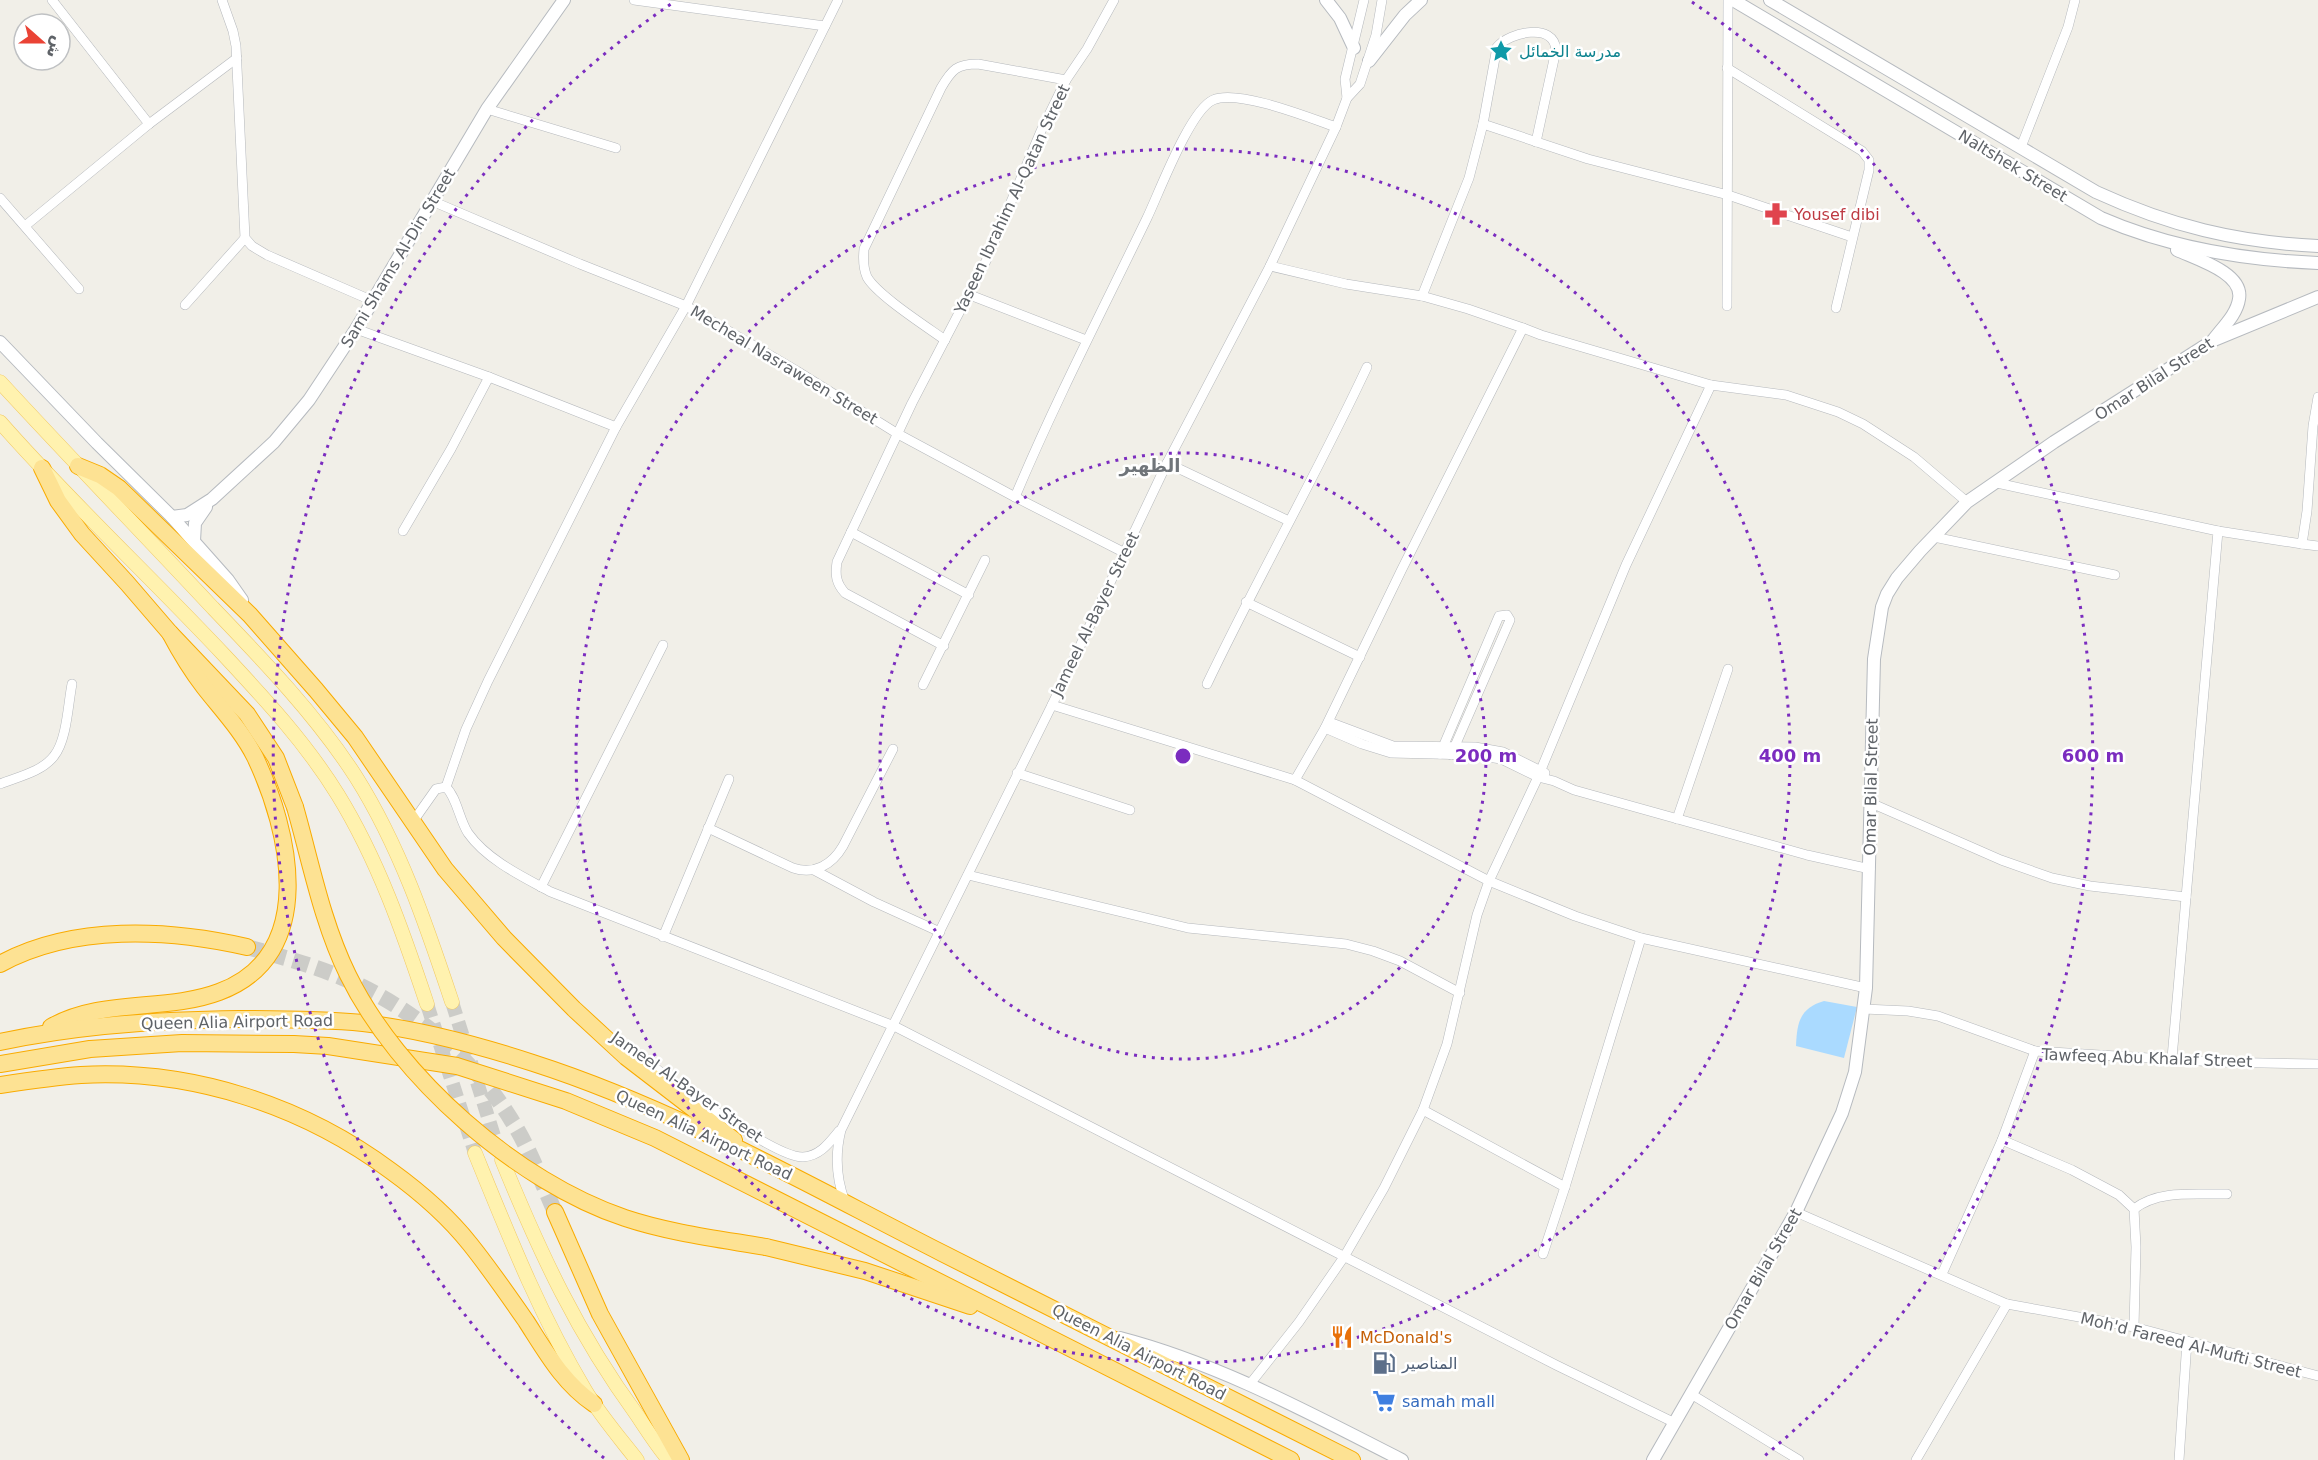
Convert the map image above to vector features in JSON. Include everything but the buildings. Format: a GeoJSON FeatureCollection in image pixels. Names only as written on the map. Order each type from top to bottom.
{"type":"FeatureCollection","features":[{"type":"Feature","properties":{"kind":"highway"},"geometry":{"type":"LineString","coordinates":[[78,466],[100,475],[119,488],[250,615],[355,737],[445,869],[483,915],[592,1027],[626,1057],[756,1158]]}},
{"type":"Feature","properties":{"kind":"highway"},"geometry":{"type":"LineString","coordinates":[[42,468],[69,518],[170,633],[247,714],[276,758],[295,807],[329,929],[349,977],[394,1047],[415,1073],[450,1109],[545,1181],[582,1201],[655,1227],[766,1247],[865,1271],[1025,1325]]}},
{"type":"Feature","properties":{"kind":"highway"},"geometry":{"type":"LineString","coordinates":[[42,1034],[60,1022],[85,1013],[194,998],[227,989],[258,966],[277,942],[283,927],[289,887],[286,861],[281,832],[263,777],[241,734],[194,674],[170,633]]}},
{"type":"Feature","properties":{"kind":"highway"},"geometry":{"type":"LineString","coordinates":[[0,964],[20,954],[45,946],[104,935],[172,935],[247,947]]}},
{"type":"Feature","properties":{"kind":"highway","name":"Queen Alia Airport Road"},"geometry":{"type":"LineString","coordinates":[[0,1042],[98,1026],[180,1020],[297,1019],[365,1023],[443,1039],[548,1068],[646,1107],[756,1158],[1352,1460]]}},
{"type":"Feature","properties":{"kind":"highway","name":"Queen Alia Airport Road"},"geometry":{"type":"LineString","coordinates":[[0,1064],[90,1049],[182,1043],[235,1043],[328,1046],[457,1066],[566,1101],[655,1138],[1292,1460]]}},
{"type":"Feature","properties":{"kind":"highway"},"geometry":{"type":"LineString","coordinates":[[0,1085],[81,1075],[145,1077],[184,1082],[254,1100],[326,1129],[351,1142],[404,1181],[455,1226],[500,1284],[567,1383],[594,1404]]}},
{"type":"Feature","properties":{"kind":"highway"},"geometry":{"type":"LineString","coordinates":[[555,1212],[600,1314],[681,1460]]}},
{"type":"Feature","properties":{"kind":"main road"},"geometry":{"type":"LineString","coordinates":[[0,382],[235,631],[294,698],[343,759],[373,807],[401,861],[415,893],[452,1002]]}},
{"type":"Feature","properties":{"kind":"main road"},"geometry":{"type":"LineString","coordinates":[[1,424],[169,596],[270,704],[316,762],[357,827],[376,867],[403,932],[427,1004]]}},
{"type":"Feature","properties":{"kind":"main road"},"geometry":{"type":"LineString","coordinates":[[475,1153],[520,1263],[562,1349],[594,1404],[637,1460]]}},
{"type":"Feature","properties":{"kind":"main road"},"geometry":{"type":"LineString","coordinates":[[502,1160],[533,1238],[573,1316],[605,1371],[669,1460]]}},
{"type":"Feature","properties":{"kind":"street"},"geometry":{"type":"LineString","coordinates":[[52,0],[149,124]]}},
{"type":"Feature","properties":{"kind":"street"},"geometry":{"type":"LineString","coordinates":[[222,0],[233,31],[237,58],[245,238],[252,246],[267,255],[373,301]]}},
{"type":"Feature","properties":{"kind":"street","name":"Sami Shams Al-Din Street"},"geometry":{"type":"LineString","coordinates":[[172,517],[187,515],[212,499],[258,457],[297,416],[356,329],[487,110],[564,0]]}},
{"type":"Feature","properties":{"kind":"street"},"geometry":{"type":"LineString","coordinates":[[634,0],[825,26]]}},
{"type":"Feature","properties":{"kind":"street"},"geometry":{"type":"LineString","coordinates":[[446,787],[466,729],[488,681],[616,427],[686,306],[838,0]]}},
{"type":"Feature","properties":{"kind":"street","name":"Yaseen Ibrahim Al-Qatan Street"},"geometry":{"type":"LineString","coordinates":[[944,646],[845,593],[839,586],[836,573],[837,561],[945,340],[970,295],[1041,131],[1066,80],[1087,49],[1114,0]]}},
{"type":"Feature","properties":{"kind":"street"},"geometry":{"type":"LineString","coordinates":[[1326,0],[1340,18],[1354,48]]}},
{"type":"Feature","properties":{"kind":"street","name":"Jameel Al-Bayer Street"},"geometry":{"type":"LineString","coordinates":[[1347,98],[1345,79],[1364,0]]}},
{"type":"Feature","properties":{"kind":"street","name":"Jameel Al-Bayer Street"},"geometry":{"type":"LineString","coordinates":[[846,1204],[837,1163],[841,1130],[1052,705],[1167,463],[1270,266],[1336,127],[1347,98],[1360,84],[1376,35],[1382,0]]}},
{"type":"Feature","properties":{"kind":"street"},"geometry":{"type":"LineString","coordinates":[[1369,61],[1405,15],[1421,0]]}},
{"type":"Feature","properties":{"kind":"street"},"geometry":{"type":"LineString","coordinates":[[1727,306],[1728,0]]}},
{"type":"Feature","properties":{"kind":"street","name":"Naltshek Street"},"geometry":{"type":"LineString","coordinates":[[1733,0],[2101,218],[2152,238],[2214,253],[2318,263]]}},
{"type":"Feature","properties":{"kind":"street","name":"Naltshek Street"},"geometry":{"type":"LineString","coordinates":[[1770,0],[2096,192],[2146,215],[2201,231],[2244,239],[2318,246]]}},
{"type":"Feature","properties":{"kind":"street"},"geometry":{"type":"LineString","coordinates":[[2021,147],[2066,33],[2075,0]]}},
{"type":"Feature","properties":{"kind":"street"},"geometry":{"type":"LineString","coordinates":[[1422,296],[1466,188],[1483,124],[1497,47],[1515,35],[1547,34],[1556,42],[1536,142]]}},
{"type":"Feature","properties":{"kind":"street"},"geometry":{"type":"LineString","coordinates":[[25,226],[149,124],[237,58]]}},
{"type":"Feature","properties":{"kind":"street"},"geometry":{"type":"LineString","coordinates":[[945,340],[898,306],[871,282],[864,269],[864,249],[941,88],[954,69],[964,64],[978,64],[1066,80]]}},
{"type":"Feature","properties":{"kind":"street"},"geometry":{"type":"LineString","coordinates":[[1727,68],[1867,155],[1869,170],[1836,308]]}},
{"type":"Feature","properties":{"kind":"street"},"geometry":{"type":"LineString","coordinates":[[1015,497],[1086,340],[1194,120],[1212,100],[1233,98],[1249,99],[1336,127]]}},
{"type":"Feature","properties":{"kind":"street"},"geometry":{"type":"LineString","coordinates":[[487,110],[616,148]]}},
{"type":"Feature","properties":{"kind":"street"},"geometry":{"type":"LineString","coordinates":[[1483,124],[1588,159],[1728,195],[1852,237]]}},
{"type":"Feature","properties":{"kind":"street"},"geometry":{"type":"LineString","coordinates":[[0,198],[79,289]]}},
{"type":"Feature","properties":{"kind":"street","name":"Mecheal Nasraween Street"},"geometry":{"type":"LineString","coordinates":[[432,201],[686,306],[898,434],[1125,553]]}},
{"type":"Feature","properties":{"kind":"street"},"geometry":{"type":"LineString","coordinates":[[185,305],[245,238]]}},
{"type":"Feature","properties":{"kind":"street"},"geometry":{"type":"LineString","coordinates":[[2152,238],[2217,268],[2233,279],[2239,288],[2239,300],[2232,315],[2214,340]]}},
{"type":"Feature","properties":{"kind":"street"},"geometry":{"type":"LineString","coordinates":[[1270,266],[1346,284],[1422,296],[1711,385],[1786,395],[1838,412],[1863,424],[1914,456],[1967,502]]}},
{"type":"Feature","properties":{"kind":"street"},"geometry":{"type":"LineString","coordinates":[[970,295],[1086,340]]}},
{"type":"Feature","properties":{"kind":"street","name":"Omar Bilal Street"},"geometry":{"type":"LineString","coordinates":[[1653,1460],[1796,1212],[1829,1142],[1851,1087],[1866,988],[1874,659],[1882,607],[1898,578],[1967,502],[2054,442],[2214,340],[2318,297]]}},
{"type":"Feature","properties":{"kind":"street"},"geometry":{"type":"LineString","coordinates":[[1295,780],[1327,725],[1401,571],[1523,328]]}},
{"type":"Feature","properties":{"kind":"street"},"geometry":{"type":"LineString","coordinates":[[356,329],[489,377],[616,427]]}},
{"type":"Feature","properties":{"kind":"street"},"geometry":{"type":"LineString","coordinates":[[0,342],[194,541],[235,589],[250,615]]}},
{"type":"Feature","properties":{"kind":"street"},"geometry":{"type":"LineString","coordinates":[[1207,684],[1246,602],[1367,367]]}},
{"type":"Feature","properties":{"kind":"street"},"geometry":{"type":"LineString","coordinates":[[403,531],[451,449],[489,377]]}},
{"type":"Feature","properties":{"kind":"street"},"geometry":{"type":"LineString","coordinates":[[1250,1384],[1299,1322],[1344,1257],[1384,1188],[1423,1110],[1444,1053],[1477,915],[1490,881],[1540,774],[1626,565],[1703,407],[1711,385]]}},
{"type":"Feature","properties":{"kind":"street"},"geometry":{"type":"LineString","coordinates":[[2302,544],[2307,511],[2313,426],[2318,397]]}},
{"type":"Feature","properties":{"kind":"street"},"geometry":{"type":"LineString","coordinates":[[1167,463],[1289,521]]}},
{"type":"Feature","properties":{"kind":"street"},"geometry":{"type":"LineString","coordinates":[[1996,483],[2217,531],[2318,546]]}},
{"type":"Feature","properties":{"kind":"street","name":"Sami Shams Al-Din Street"},"geometry":{"type":"LineString","coordinates":[[194,541],[195,523],[212,499]]}},
{"type":"Feature","properties":{"kind":"street"},"geometry":{"type":"LineString","coordinates":[[851,531],[969,595]]}},
{"type":"Feature","properties":{"kind":"street"},"geometry":{"type":"LineString","coordinates":[[2172,1058],[2217,531]]}},
{"type":"Feature","properties":{"kind":"street"},"geometry":{"type":"LineString","coordinates":[[1934,537],[2115,575]]}},
{"type":"Feature","properties":{"kind":"street"},"geometry":{"type":"LineString","coordinates":[[923,685],[985,560]]}},
{"type":"Feature","properties":{"kind":"street"},"geometry":{"type":"LineString","coordinates":[[1246,602],[1360,657]]}},
{"type":"Feature","properties":{"kind":"street"},"geometry":{"type":"LineString","coordinates":[[1441,751],[1499,616],[1507,615],[1510,620],[1453,751]]}},
{"type":"Feature","properties":{"kind":"street"},"geometry":{"type":"LineString","coordinates":[[1490,636],[1502,640]]}},
{"type":"Feature","properties":{"kind":"street"},"geometry":{"type":"LineString","coordinates":[[541,887],[663,645]]}},
{"type":"Feature","properties":{"kind":"street"},"geometry":{"type":"LineString","coordinates":[[1677,819],[1728,669]]}},
{"type":"Feature","properties":{"kind":"street"},"geometry":{"type":"LineString","coordinates":[[0,784],[36,770],[54,757],[63,738],[72,684]]}},
{"type":"Feature","properties":{"kind":"street"},"geometry":{"type":"LineString","coordinates":[[1052,705],[1295,780],[1490,881],[1575,916],[1641,938],[1866,988]]}},
{"type":"Feature","properties":{"kind":"street"},"geometry":{"type":"LineString","coordinates":[[1327,725],[1393,746],[1453,751],[1501,759],[1574,790],[1807,855],[1870,869]]}},
{"type":"Feature","properties":{"kind":"street"},"geometry":{"type":"LineString","coordinates":[[814,870],[825,865],[839,852],[893,748]]}},
{"type":"Feature","properties":{"kind":"street"},"geometry":{"type":"LineString","coordinates":[[1017,773],[1130,810]]}},
{"type":"Feature","properties":{"kind":"street"},"geometry":{"type":"LineString","coordinates":[[663,937],[729,779]]}},
{"type":"Feature","properties":{"kind":"street"},"geometry":{"type":"LineString","coordinates":[[412,823],[436,789],[446,787]]}},
{"type":"Feature","properties":{"kind":"street"},"geometry":{"type":"LineString","coordinates":[[446,787],[468,832],[479,845],[511,869],[541,887],[663,937],[894,1026],[1556,1365],[1675,1423]]}},
{"type":"Feature","properties":{"kind":"street"},"geometry":{"type":"LineString","coordinates":[[1871,803],[2001,860],[2052,878],[2090,886],[2186,897]]}},
{"type":"Feature","properties":{"kind":"street"},"geometry":{"type":"LineString","coordinates":[[708,828],[793,868],[814,870],[874,902],[940,932]]}},
{"type":"Feature","properties":{"kind":"street"},"geometry":{"type":"LineString","coordinates":[[968,875],[1188,928],[1346,944],[1373,951],[1400,962],[1460,993]]}},
{"type":"Feature","properties":{"kind":"street"},"geometry":{"type":"LineString","coordinates":[[1543,1254],[1641,938]]}},
{"type":"Feature","properties":{"kind":"street"},"geometry":{"type":"LineString","coordinates":[[1864,1009],[1908,1011],[1938,1016],[2036,1051]]}},
{"type":"Feature","properties":{"kind":"street","name":"Jameel Al-Bayer Street"},"geometry":{"type":"LineString","coordinates":[[592,1027],[610,1034],[658,1071],[718,1112],[792,1155],[803,1157],[816,1154],[826,1147],[841,1130]]}},
{"type":"Feature","properties":{"kind":"street","name":"Tawfeeq Abu Khalaf Street"},"geometry":{"type":"LineString","coordinates":[[1942,1274],[2002,1140],[2036,1051],[2215,1062],[2318,1064]]}},
{"type":"Feature","properties":{"kind":"street"},"geometry":{"type":"LineString","coordinates":[[1423,1110],[1565,1187]]}},
{"type":"Feature","properties":{"kind":"street"},"geometry":{"type":"LineString","coordinates":[[2002,1140],[2045,1158],[2119,1195],[2134,1209],[2136,1247],[2134,1327]]}},
{"type":"Feature","properties":{"kind":"street"},"geometry":{"type":"LineString","coordinates":[[2134,1209],[2159,1196],[2227,1194]]}},
{"type":"Feature","properties":{"kind":"street","name":"Moh'd Fareed Al-Mufti Street"},"geometry":{"type":"LineString","coordinates":[[1796,1212],[2007,1304],[2134,1327],[2318,1376]]}},
{"type":"Feature","properties":{"kind":"street"},"geometry":{"type":"LineString","coordinates":[[1916,1460],[2007,1304]]}},
{"type":"Feature","properties":{"kind":"street"},"geometry":{"type":"LineString","coordinates":[[1101,1333],[1168,1352],[1250,1384],[1402,1460]]}},
{"type":"Feature","properties":{"kind":"street"},"geometry":{"type":"LineString","coordinates":[[2179,1460],[2187,1341]]}},
{"type":"Feature","properties":{"kind":"street"},"geometry":{"type":"LineString","coordinates":[[1691,1394],[1799,1460]]}},
{"type":"Feature","properties":{"kind":"street"},"geometry":{"type":"LineString","coordinates":[[1247,1437],[1270,1460]]}},
{"type":"Feature","properties":{"kind":"water"},"geometry":{"type":"Polygon","coordinates":[[[1824,1001],[1857,1007],[1844,1058],[1796,1046],[1801,1017],[1810,1008],[1824,1001]]]}},
{"type":"Feature","properties":{"kind":"tunnel"},"geometry":{"type":"LineString","coordinates":[[247,947],[343,978],[392,1003],[438,1036],[479,1076],[497,1098],[530,1154],[555,1212]]}},
{"type":"Feature","properties":{"kind":"tunnel"},"geometry":{"type":"LineString","coordinates":[[452,1002],[498,1149]]}},
{"type":"Feature","properties":{"kind":"tunnel"},"geometry":{"type":"LineString","coordinates":[[427,1004],[475,1153]]}},
{"type":"Feature","properties":{"kind":"place","name":"مدرسة الخمائل"},"geometry":{"type":"Point","coordinates":[1501,51]}},
{"type":"Feature","properties":{"kind":"place","name":"Yousef dibi"},"geometry":{"type":"Point","coordinates":[1776,214]}},
{"type":"Feature","properties":{"kind":"place","name":"McDonald's"},"geometry":{"type":"Point","coordinates":[1342,1337]}},
{"type":"Feature","properties":{"kind":"place","name":"المناصير"},"geometry":{"type":"Point","coordinates":[1384,1363]}},
{"type":"Feature","properties":{"kind":"place","name":"samah mall"},"geometry":{"type":"Point","coordinates":[1384,1401]}},
{"type":"Feature","properties":{"kind":"district","name":"الظهير"},"geometry":{"type":"Point","coordinates":[1150,465]}}]}
